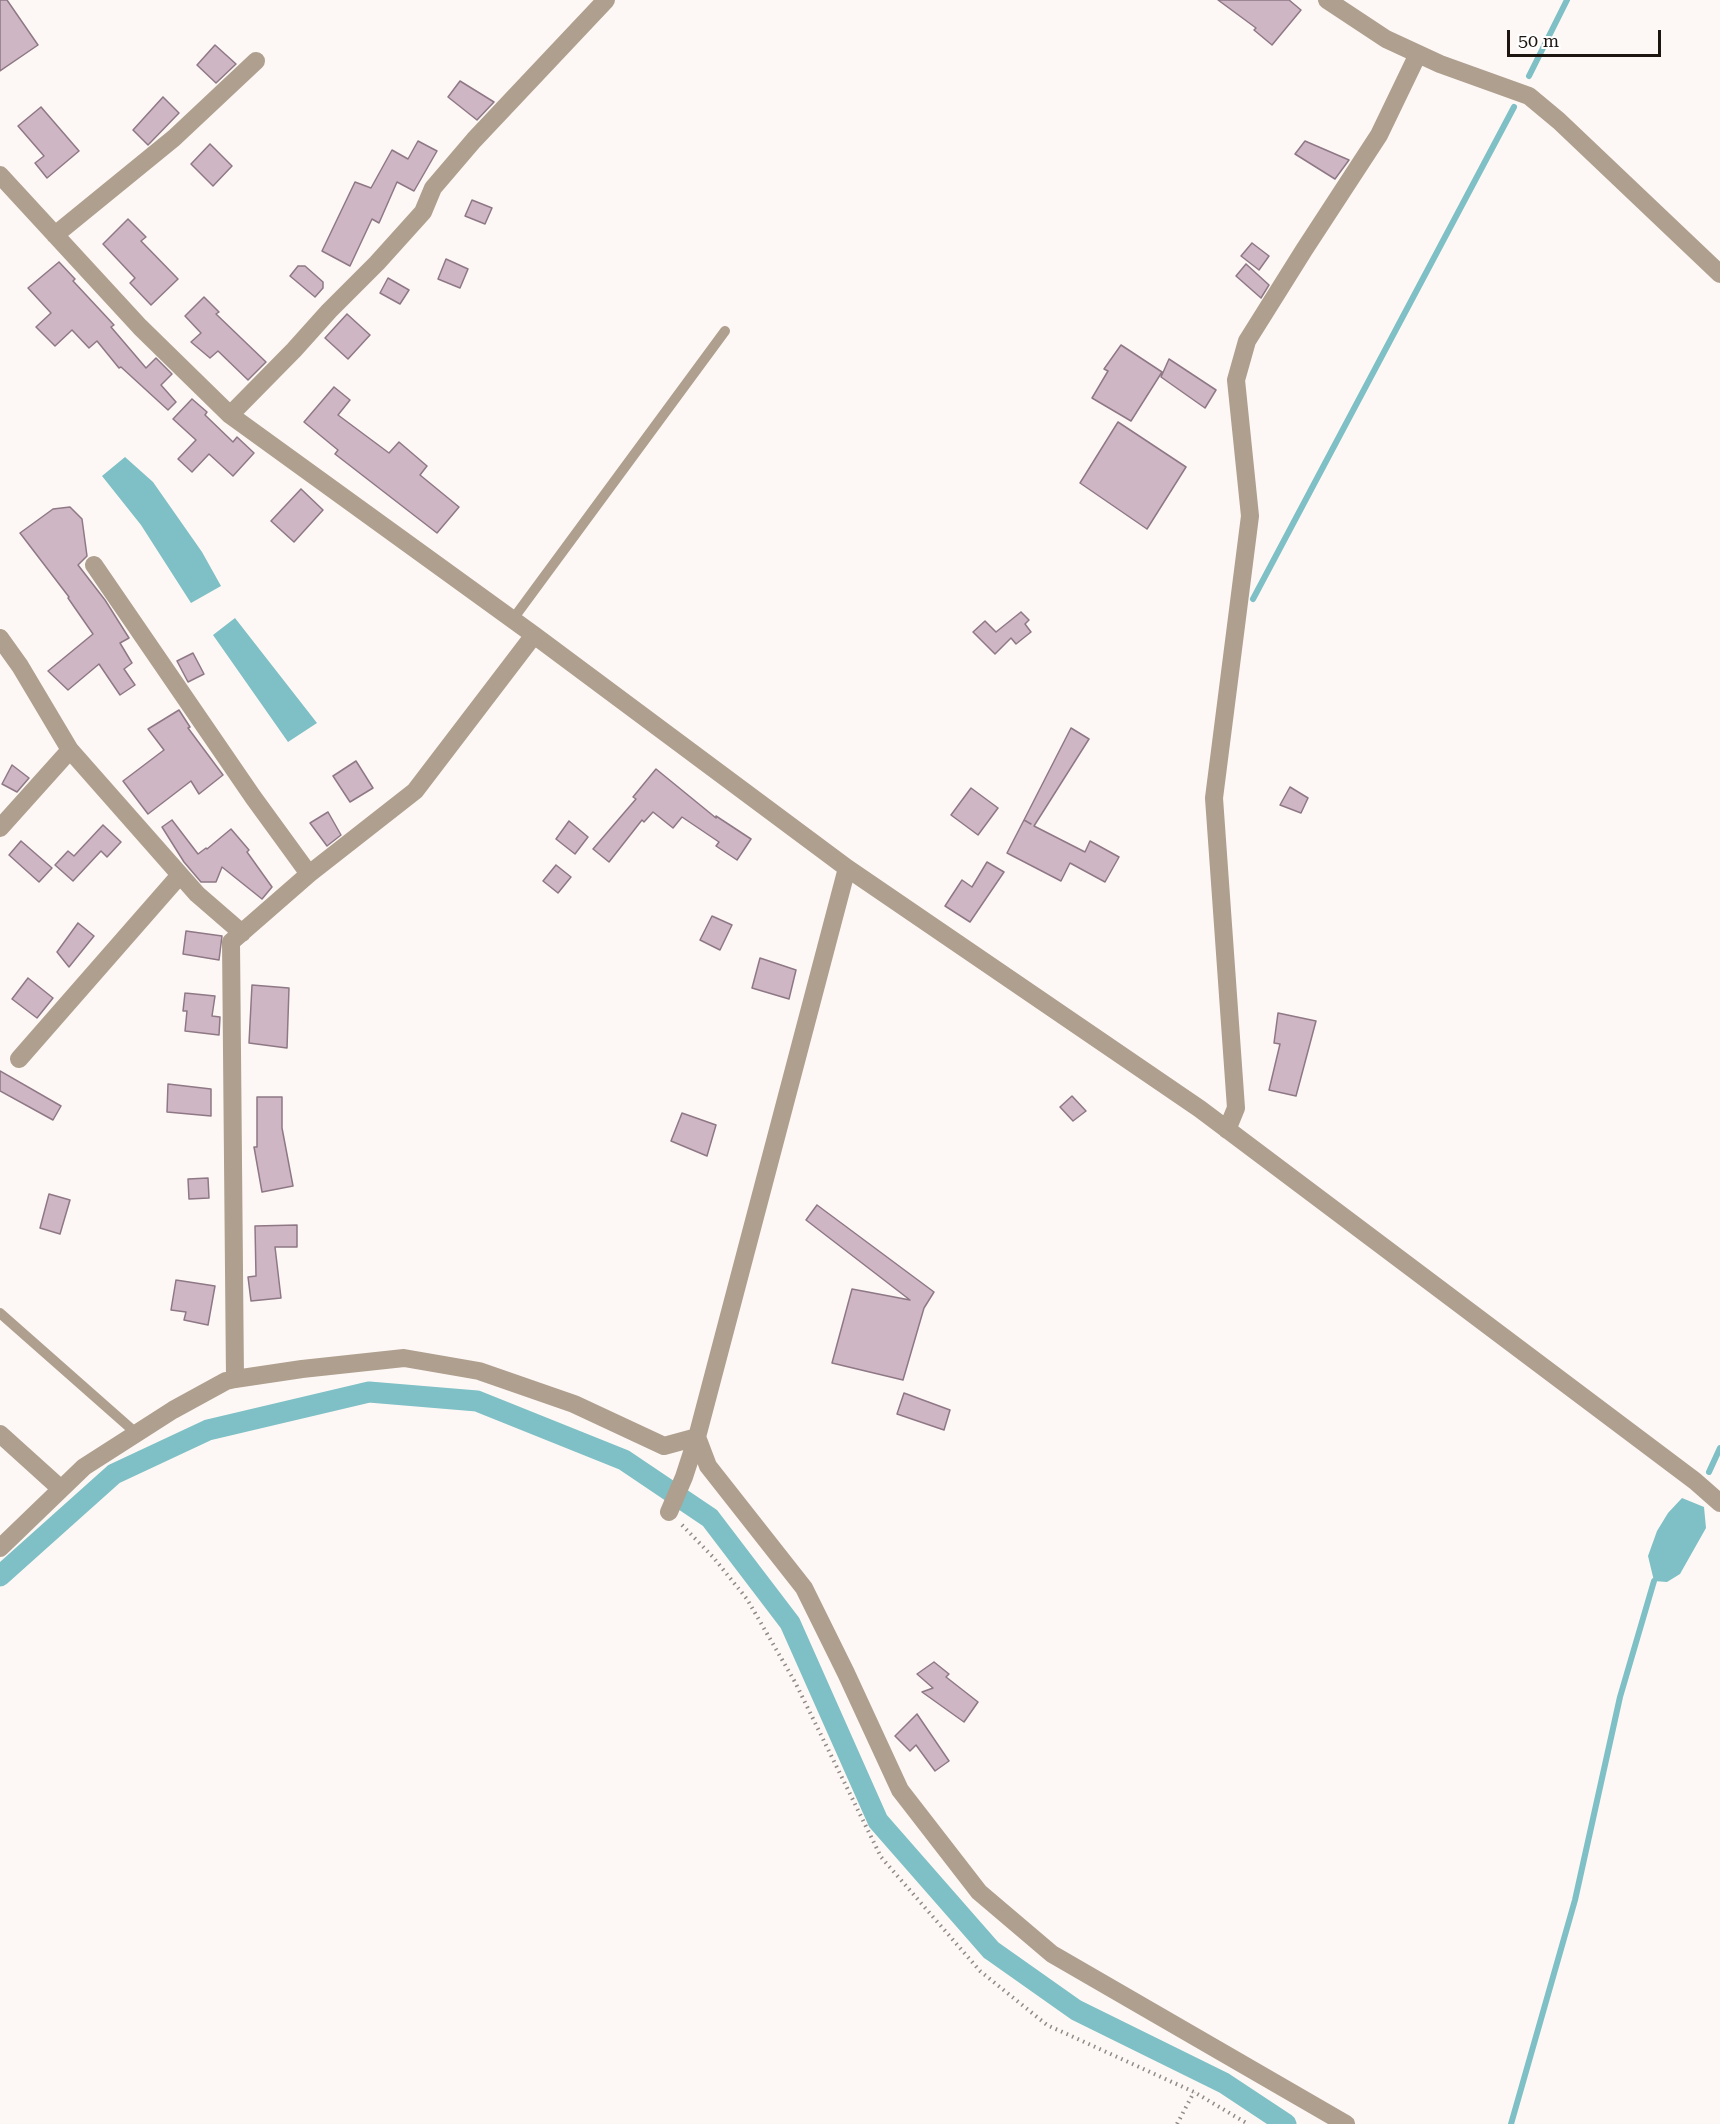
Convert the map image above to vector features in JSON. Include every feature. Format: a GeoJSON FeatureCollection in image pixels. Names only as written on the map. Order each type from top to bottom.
{"type":"FeatureCollection","features":[{"type":"Feature","properties":{"kind":"street"},"geometry":{"type":"LineString","coordinates":[[230,415],[377,263],[423,212],[433,188],[474,140],[606,0]]}},
{"type":"Feature","properties":{"kind":"street"},"geometry":{"type":"LineString","coordinates":[[1327,0],[1386,39],[1440,64],[1529,96],[1720,274]]}},
{"type":"Feature","properties":{"kind":"street"},"geometry":{"type":"LineString","coordinates":[[1227,1130],[1236,1108],[1214,798],[1250,516],[1236,380],[1247,341],[1379,135],[1418,54]]}},
{"type":"Feature","properties":{"kind":"street"},"geometry":{"type":"LineString","coordinates":[[55,235],[174,138],[256,61]]}},
{"type":"Feature","properties":{"kind":"street"},"geometry":{"type":"LineString","coordinates":[[0,175],[140,327],[230,415],[513,619],[847,868],[1227,1130],[1695,1481],[1720,1503]]}},
{"type":"Feature","properties":{"kind":"street"},"geometry":{"type":"LineString","coordinates":[[94,565],[253,797],[309,874]]}},
{"type":"Feature","properties":{"kind":"street"},"geometry":{"type":"LineString","coordinates":[[235,1379],[231,942],[309,874],[415,791],[534,635]]}},
{"type":"Feature","properties":{"kind":"street"},"geometry":{"type":"LineString","coordinates":[[0,638],[20,666],[70,750],[197,894],[242,933]]}},
{"type":"Feature","properties":{"kind":"street"},"geometry":{"type":"LineString","coordinates":[[0,828],[70,750]]}},
{"type":"Feature","properties":{"kind":"street"},"geometry":{"type":"LineString","coordinates":[[669,1512],[684,1478],[697,1437],[847,868]]}},
{"type":"Feature","properties":{"kind":"street"},"geometry":{"type":"LineString","coordinates":[[19,1059],[180,875]]}},
{"type":"Feature","properties":{"kind":"street"},"geometry":{"type":"LineString","coordinates":[[0,1548],[84,1467],[173,1410],[226,1381],[302,1368],[404,1358],[479,1371],[574,1404],[664,1446],[697,1437]]}},
{"type":"Feature","properties":{"kind":"street"},"geometry":{"type":"LineString","coordinates":[[0,1434],[61,1489]]}},
{"type":"Feature","properties":{"kind":"street"},"geometry":{"type":"LineString","coordinates":[[697,1437],[708,1466],[804,1588],[900,1790],[979,1892],[1052,1954],[1346,2124]]}},
{"type":"Feature","properties":{"kind":"lane"},"geometry":{"type":"LineString","coordinates":[[513,619],[725,331]]}},
{"type":"Feature","properties":{"kind":"lane"},"geometry":{"type":"LineString","coordinates":[[0,1313],[136,1433]]}},
{"type":"Feature","properties":{"kind":"path"},"geometry":{"type":"LineString","coordinates":[[669,1512],[713,1557],[747,1599],[795,1682],[881,1857],[948,1937],[980,1971],[1047,2025],[1194,2092],[1248,2124]]}},
{"type":"Feature","properties":{"kind":"path"},"geometry":{"type":"LineString","coordinates":[[1177,2124],[1194,2092]]}},
{"type":"Feature","properties":{"kind":"water"},"geometry":{"type":"Polygon","coordinates":[[[125,457],[153,482],[202,552],[221,586],[191,603],[141,525],[102,476],[125,457]]]}},
{"type":"Feature","properties":{"kind":"water"},"geometry":{"type":"Polygon","coordinates":[[[235,618],[317,723],[288,742],[213,635],[235,618]]]}},
{"type":"Feature","properties":{"kind":"water"},"geometry":{"type":"Polygon","coordinates":[[[1682,1498],[1704,1507],[1706,1528],[1680,1574],[1667,1582],[1654,1581],[1648,1556],[1657,1531],[1668,1513],[1682,1498]]]}},
{"type":"Feature","properties":{"kind":"building"},"geometry":{"type":"Polygon","coordinates":[[[0,0],[7,0],[38,45],[0,71],[0,0]]]}},
{"type":"Feature","properties":{"kind":"building"},"geometry":{"type":"Polygon","coordinates":[[[1218,0],[1289,0],[1301,10],[1272,45],[1254,30],[1256,28],[1218,0]]]}},
{"type":"Feature","properties":{"kind":"building"},"geometry":{"type":"Polygon","coordinates":[[[215,45],[236,64],[216,83],[197,65],[215,45]]]}},
{"type":"Feature","properties":{"kind":"building"},"geometry":{"type":"Polygon","coordinates":[[[460,81],[494,102],[477,120],[448,97],[460,81]]]}},
{"type":"Feature","properties":{"kind":"building"},"geometry":{"type":"Polygon","coordinates":[[[163,97],[179,113],[148,145],[133,130],[163,97]]]}},
{"type":"Feature","properties":{"kind":"building"},"geometry":{"type":"Polygon","coordinates":[[[41,107],[79,151],[47,178],[35,163],[44,156],[18,126],[41,107]]]}},
{"type":"Feature","properties":{"kind":"building"},"geometry":{"type":"Polygon","coordinates":[[[418,141],[437,151],[414,191],[397,182],[379,223],[372,219],[350,266],[322,251],[355,182],[371,188],[392,150],[408,159],[418,141]]]}},
{"type":"Feature","properties":{"kind":"building"},"geometry":{"type":"Polygon","coordinates":[[[1305,141],[1349,160],[1335,179],[1295,154],[1305,141]]]}},
{"type":"Feature","properties":{"kind":"building"},"geometry":{"type":"Polygon","coordinates":[[[210,144],[232,166],[213,186],[191,164],[210,144]]]}},
{"type":"Feature","properties":{"kind":"building"},"geometry":{"type":"Polygon","coordinates":[[[472,200],[492,208],[485,224],[465,216],[472,200]]]}},
{"type":"Feature","properties":{"kind":"building"},"geometry":{"type":"Polygon","coordinates":[[[128,219],[146,237],[141,241],[178,279],[151,305],[130,283],[135,278],[103,244],[128,219]]]}},
{"type":"Feature","properties":{"kind":"building"},"geometry":{"type":"Polygon","coordinates":[[[1252,243],[1269,256],[1259,270],[1241,256],[1252,243]]]}},
{"type":"Feature","properties":{"kind":"building"},"geometry":{"type":"Polygon","coordinates":[[[446,259],[468,269],[460,288],[438,279],[446,259]]]}},
{"type":"Feature","properties":{"kind":"building"},"geometry":{"type":"Polygon","coordinates":[[[59,262],[75,279],[73,281],[114,325],[111,327],[146,368],[156,358],[172,374],[161,385],[176,402],[168,410],[121,367],[119,368],[97,341],[89,348],[72,330],[55,346],[36,327],[51,313],[28,288],[59,262]]]}},
{"type":"Feature","properties":{"kind":"building"},"geometry":{"type":"Polygon","coordinates":[[[1246,264],[1269,285],[1261,298],[1236,276],[1246,264]]]}},
{"type":"Feature","properties":{"kind":"building"},"geometry":{"type":"Polygon","coordinates":[[[298,266],[305,266],[323,282],[323,288],[315,297],[290,276],[298,266]]]}},
{"type":"Feature","properties":{"kind":"building"},"geometry":{"type":"Polygon","coordinates":[[[388,278],[409,290],[400,304],[380,293],[388,278]]]}},
{"type":"Feature","properties":{"kind":"building"},"geometry":{"type":"Polygon","coordinates":[[[204,297],[219,312],[216,314],[266,362],[248,380],[218,351],[210,358],[191,342],[201,333],[185,316],[204,297]]]}},
{"type":"Feature","properties":{"kind":"building"},"geometry":{"type":"Polygon","coordinates":[[[347,314],[370,335],[348,359],[325,338],[347,314]]]}},
{"type":"Feature","properties":{"kind":"building"},"geometry":{"type":"Polygon","coordinates":[[[1121,345],[1162,372],[1131,421],[1092,398],[1108,371],[1104,369],[1121,345]]]}},
{"type":"Feature","properties":{"kind":"building"},"geometry":{"type":"Polygon","coordinates":[[[1169,359],[1216,390],[1205,408],[1161,377],[1169,359]]]}},
{"type":"Feature","properties":{"kind":"building"},"geometry":{"type":"Polygon","coordinates":[[[334,387],[350,400],[338,415],[389,453],[399,442],[427,466],[420,475],[459,507],[437,533],[335,454],[338,450],[304,422],[334,387]]]}},
{"type":"Feature","properties":{"kind":"building"},"geometry":{"type":"Polygon","coordinates":[[[192,399],[207,412],[205,415],[233,442],[237,437],[254,453],[233,476],[209,454],[192,472],[178,459],[196,440],[173,419],[192,399]]]}},
{"type":"Feature","properties":{"kind":"building"},"geometry":{"type":"Polygon","coordinates":[[[1118,422],[1186,467],[1147,529],[1080,483],[1118,422]]]}},
{"type":"Feature","properties":{"kind":"building"},"geometry":{"type":"Polygon","coordinates":[[[301,489],[323,510],[294,542],[271,521],[301,489]]]}},
{"type":"Feature","properties":{"kind":"building"},"geometry":{"type":"Polygon","coordinates":[[[70,507],[82,519],[87,556],[78,565],[105,600],[129,638],[120,643],[132,663],[124,669],[135,685],[120,695],[99,664],[68,690],[48,671],[93,634],[69,597],[20,533],[53,509],[70,507]]]}},
{"type":"Feature","properties":{"kind":"building"},"geometry":{"type":"Polygon","coordinates":[[[1021,612],[1029,620],[1025,624],[1031,632],[1016,644],[1011,638],[995,654],[973,632],[985,621],[996,632],[1021,612]]]}},
{"type":"Feature","properties":{"kind":"building"},"geometry":{"type":"Polygon","coordinates":[[[193,653],[204,674],[188,682],[177,661],[193,653]]]}},
{"type":"Feature","properties":{"kind":"building"},"geometry":{"type":"Polygon","coordinates":[[[179,710],[190,727],[188,728],[223,775],[199,794],[191,781],[148,814],[123,781],[164,750],[148,729],[179,710]]]}},
{"type":"Feature","properties":{"kind":"building"},"geometry":{"type":"Polygon","coordinates":[[[1071,728],[1089,739],[1034,826],[1085,852],[1090,841],[1119,857],[1105,882],[1070,863],[1061,881],[1007,853],[1071,728]]]}},
{"type":"Feature","properties":{"kind":"building"},"geometry":{"type":"Polygon","coordinates":[[[356,761],[373,788],[350,802],[333,776],[356,761]]]}},
{"type":"Feature","properties":{"kind":"building"},"geometry":{"type":"Polygon","coordinates":[[[12,765],[29,778],[17,792],[2,784],[12,765]]]}},
{"type":"Feature","properties":{"kind":"building"},"geometry":{"type":"Polygon","coordinates":[[[656,769],[716,818],[716,816],[751,839],[737,860],[716,846],[719,842],[682,817],[673,828],[653,812],[644,822],[642,820],[609,862],[593,849],[636,799],[633,797],[656,769]]]}},
{"type":"Feature","properties":{"kind":"building"},"geometry":{"type":"Polygon","coordinates":[[[1290,787],[1308,798],[1301,813],[1280,805],[1290,787]]]}},
{"type":"Feature","properties":{"kind":"building"},"geometry":{"type":"Polygon","coordinates":[[[971,788],[998,808],[978,835],[951,815],[971,788]]]}},
{"type":"Feature","properties":{"kind":"building"},"geometry":{"type":"Polygon","coordinates":[[[328,812],[341,835],[327,846],[310,823],[328,812]]]}},
{"type":"Feature","properties":{"kind":"building"},"geometry":{"type":"Polygon","coordinates":[[[172,820],[198,854],[231,829],[249,850],[247,852],[272,887],[262,899],[222,867],[216,882],[201,882],[184,862],[162,827],[172,820]]]}},
{"type":"Feature","properties":{"kind":"building"},"geometry":{"type":"Polygon","coordinates":[[[569,821],[588,837],[575,854],[556,839],[569,821]]]}},
{"type":"Feature","properties":{"kind":"building"},"geometry":{"type":"Polygon","coordinates":[[[103,825],[121,842],[107,857],[101,851],[73,881],[55,865],[68,851],[74,856],[103,825]]]}},
{"type":"Feature","properties":{"kind":"building"},"geometry":{"type":"Polygon","coordinates":[[[21,841],[52,868],[39,882],[9,855],[21,841]]]}},
{"type":"Feature","properties":{"kind":"building"},"geometry":{"type":"Polygon","coordinates":[[[987,862],[1004,872],[970,922],[945,906],[962,880],[972,887],[987,862]]]}},
{"type":"Feature","properties":{"kind":"building"},"geometry":{"type":"Polygon","coordinates":[[[556,865],[571,877],[558,893],[543,881],[556,865]]]}},
{"type":"Feature","properties":{"kind":"building"},"geometry":{"type":"Polygon","coordinates":[[[712,916],[732,925],[720,950],[700,940],[712,916]]]}},
{"type":"Feature","properties":{"kind":"building"},"geometry":{"type":"Polygon","coordinates":[[[78,923],[94,936],[69,967],[57,952],[78,923]]]}},
{"type":"Feature","properties":{"kind":"building"},"geometry":{"type":"Polygon","coordinates":[[[186,931],[222,936],[219,960],[183,954],[186,931]]]}},
{"type":"Feature","properties":{"kind":"building"},"geometry":{"type":"Polygon","coordinates":[[[760,958],[796,970],[789,999],[752,988],[760,958]]]}},
{"type":"Feature","properties":{"kind":"building"},"geometry":{"type":"Polygon","coordinates":[[[28,978],[53,998],[37,1018],[12,999],[28,978]]]}},
{"type":"Feature","properties":{"kind":"building"},"geometry":{"type":"Polygon","coordinates":[[[252,985],[289,988],[287,1048],[249,1043],[252,985]]]}},
{"type":"Feature","properties":{"kind":"building"},"geometry":{"type":"Polygon","coordinates":[[[185,993],[215,996],[212,1016],[220,1017],[219,1035],[185,1031],[187,1011],[183,1011],[185,993]]]}},
{"type":"Feature","properties":{"kind":"building"},"geometry":{"type":"Polygon","coordinates":[[[1278,1013],[1316,1021],[1296,1096],[1269,1090],[1280,1044],[1274,1043],[1278,1013]]]}},
{"type":"Feature","properties":{"kind":"building"},"geometry":{"type":"Polygon","coordinates":[[[0,1071],[61,1106],[53,1120],[0,1091],[0,1071]]]}},
{"type":"Feature","properties":{"kind":"building"},"geometry":{"type":"Polygon","coordinates":[[[168,1084],[211,1089],[211,1116],[167,1112],[168,1084]]]}},
{"type":"Feature","properties":{"kind":"building"},"geometry":{"type":"Polygon","coordinates":[[[1072,1096],[1086,1111],[1073,1121],[1060,1107],[1072,1096]]]}},
{"type":"Feature","properties":{"kind":"building"},"geometry":{"type":"Polygon","coordinates":[[[257,1097],[282,1097],[282,1128],[293,1186],[262,1192],[254,1147],[257,1147],[257,1097]]]}},
{"type":"Feature","properties":{"kind":"building"},"geometry":{"type":"Polygon","coordinates":[[[682,1113],[716,1125],[707,1156],[671,1141],[682,1113]]]}},
{"type":"Feature","properties":{"kind":"building"},"geometry":{"type":"Polygon","coordinates":[[[208,1178],[209,1198],[189,1199],[188,1179],[208,1178]]]}},
{"type":"Feature","properties":{"kind":"building"},"geometry":{"type":"Polygon","coordinates":[[[49,1194],[70,1200],[60,1234],[40,1228],[49,1194]]]}},
{"type":"Feature","properties":{"kind":"building"},"geometry":{"type":"Polygon","coordinates":[[[817,1205],[934,1292],[924,1308],[903,1380],[832,1363],[852,1289],[910,1300],[806,1220],[817,1205]]]}},
{"type":"Feature","properties":{"kind":"building"},"geometry":{"type":"Polygon","coordinates":[[[297,1225],[297,1247],[275,1247],[281,1298],[251,1301],[248,1277],[256,1276],[255,1226],[297,1225]]]}},
{"type":"Feature","properties":{"kind":"building"},"geometry":{"type":"Polygon","coordinates":[[[176,1280],[215,1286],[208,1325],[184,1320],[186,1312],[171,1310],[176,1280]]]}},
{"type":"Feature","properties":{"kind":"building"},"geometry":{"type":"Polygon","coordinates":[[[904,1393],[950,1410],[944,1430],[897,1414],[904,1393]]]}},
{"type":"Feature","properties":{"kind":"building"},"geometry":{"type":"Polygon","coordinates":[[[934,1662],[949,1674],[946,1677],[978,1702],[964,1722],[922,1692],[933,1688],[917,1674],[934,1662]]]}},
{"type":"Feature","properties":{"kind":"building"},"geometry":{"type":"Polygon","coordinates":[[[917,1714],[949,1761],[935,1771],[916,1745],[910,1751],[895,1736],[917,1714]]]}},
{"type":"Feature","properties":{"kind":"waterway"},"geometry":{"type":"LineString","coordinates":[[1529,76],[1567,0]]}},
{"type":"Feature","properties":{"kind":"waterway"},"geometry":{"type":"LineString","coordinates":[[1253,599],[1514,107]]}},
{"type":"Feature","properties":{"kind":"waterway"},"geometry":{"type":"LineString","coordinates":[[0,1576],[114,1474],[208,1430],[369,1392],[477,1401],[624,1460],[710,1518],[790,1623],[878,1821],[991,1950],[1076,2010],[1224,2083],[1286,2124]]}},
{"type":"Feature","properties":{"kind":"waterway"},"geometry":{"type":"LineString","coordinates":[[1709,1472],[1720,1448]]}},
{"type":"Feature","properties":{"kind":"waterway"},"geometry":{"type":"LineString","coordinates":[[1511,2124],[1575,1900],[1620,1697],[1654,1581]]}}]}
